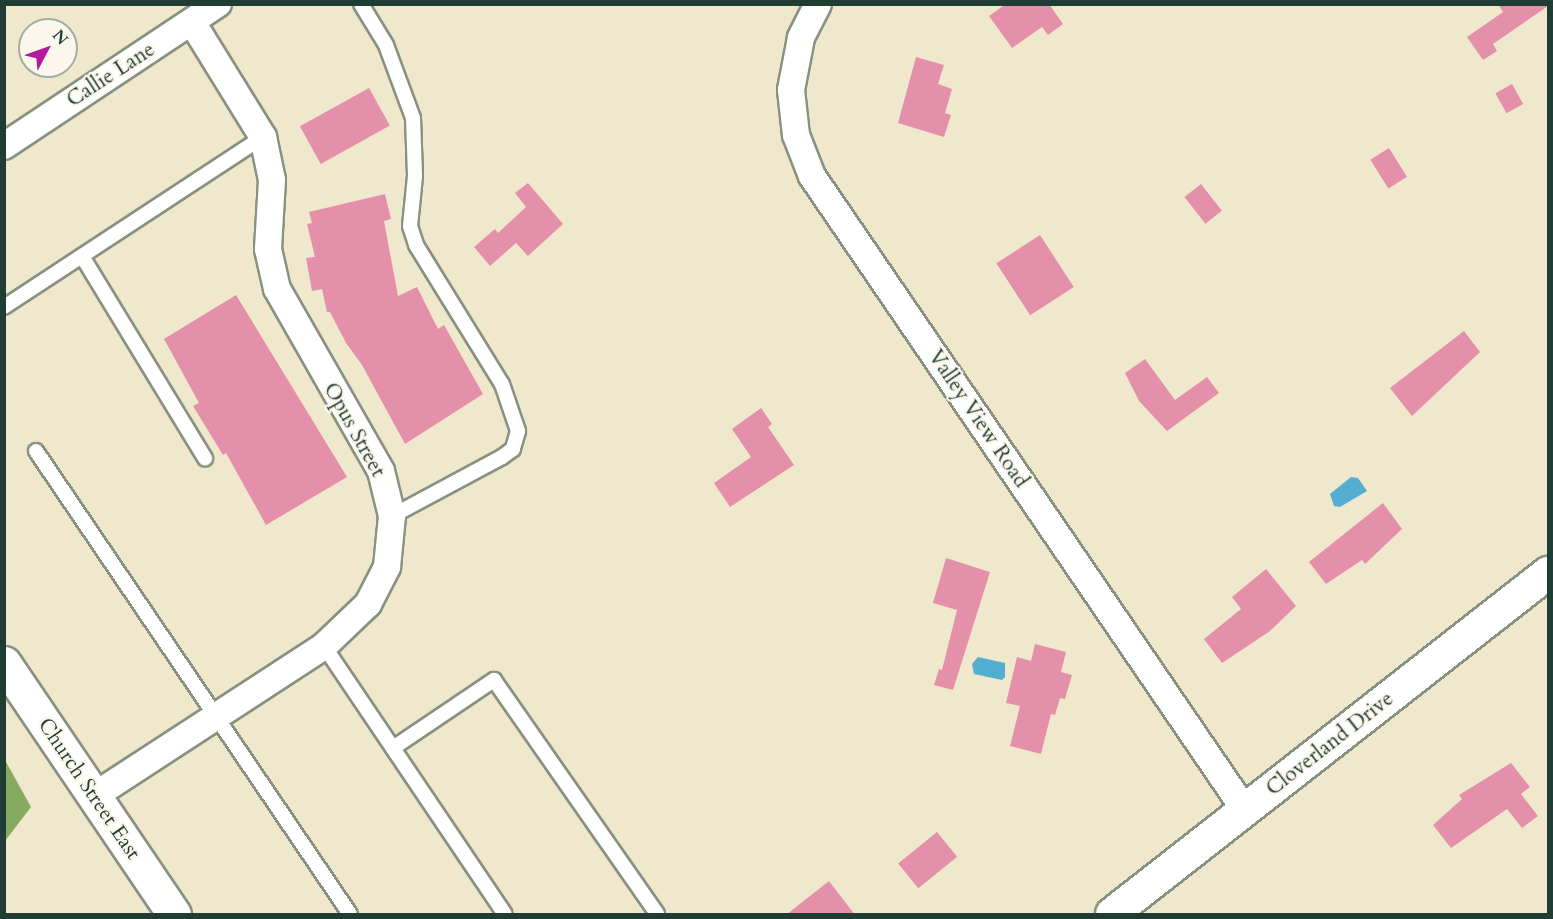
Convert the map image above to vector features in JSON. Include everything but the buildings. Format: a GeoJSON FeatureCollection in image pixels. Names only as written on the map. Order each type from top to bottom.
{"type":"FeatureCollection","features":[{"type":"Feature","properties":{"kind":"main road","name":"Church Street East"},"geometry":{"type":"LineString","coordinates":[[4,663],[174,915]]}},
{"type":"Feature","properties":{"kind":"street","name":"Callie Lane"},"geometry":{"type":"LineString","coordinates":[[4,146],[218,4]]}},
{"type":"Feature","properties":{"kind":"street","name":"Valley View Road"},"geometry":{"type":"LineString","coordinates":[[818,4],[801,38],[791,90],[796,135],[812,176],[1245,810]]}},
{"type":"Feature","properties":{"kind":"street","name":"Opus Street"},"geometry":{"type":"LineString","coordinates":[[94,796],[324,646],[368,604],[387,567],[392,516],[381,471],[277,289],[268,249],[272,180],[263,137],[192,22]]}},
{"type":"Feature","properties":{"kind":"street","name":"Cloverland Drive"},"geometry":{"type":"LineString","coordinates":[[1112,915],[1548,573]]}},
{"type":"Feature","properties":{"kind":"lane"},"geometry":{"type":"LineString","coordinates":[[361,4],[386,45],[413,118],[416,176],[410,226],[416,245],[502,384],[518,431],[513,449],[502,457],[392,516]]}},
{"type":"Feature","properties":{"kind":"lane"},"geometry":{"type":"LineString","coordinates":[[4,308],[263,137]]}},
{"type":"Feature","properties":{"kind":"lane"},"geometry":{"type":"LineString","coordinates":[[82,256],[205,458]]}},
{"type":"Feature","properties":{"kind":"lane"},"geometry":{"type":"LineString","coordinates":[[36,451],[213,717],[350,915]]}},
{"type":"Feature","properties":{"kind":"lane"},"geometry":{"type":"LineString","coordinates":[[324,646],[506,915]]}},
{"type":"Feature","properties":{"kind":"lane"},"geometry":{"type":"LineString","coordinates":[[393,748],[494,680],[657,915]]}},
{"type":"Feature","properties":{"kind":"green space"},"geometry":{"type":"Polygon","coordinates":[[[5,760],[31,807],[4,841],[5,760]]]}},
{"type":"Feature","properties":{"kind":"water"},"geometry":{"type":"Polygon","coordinates":[[[1351,477],[1358,478],[1367,491],[1340,507],[1334,506],[1330,494],[1351,477]]]}},
{"type":"Feature","properties":{"kind":"water"},"geometry":{"type":"Polygon","coordinates":[[[978,657],[1005,663],[1005,677],[1002,680],[974,674],[972,664],[978,657]]]}}]}
